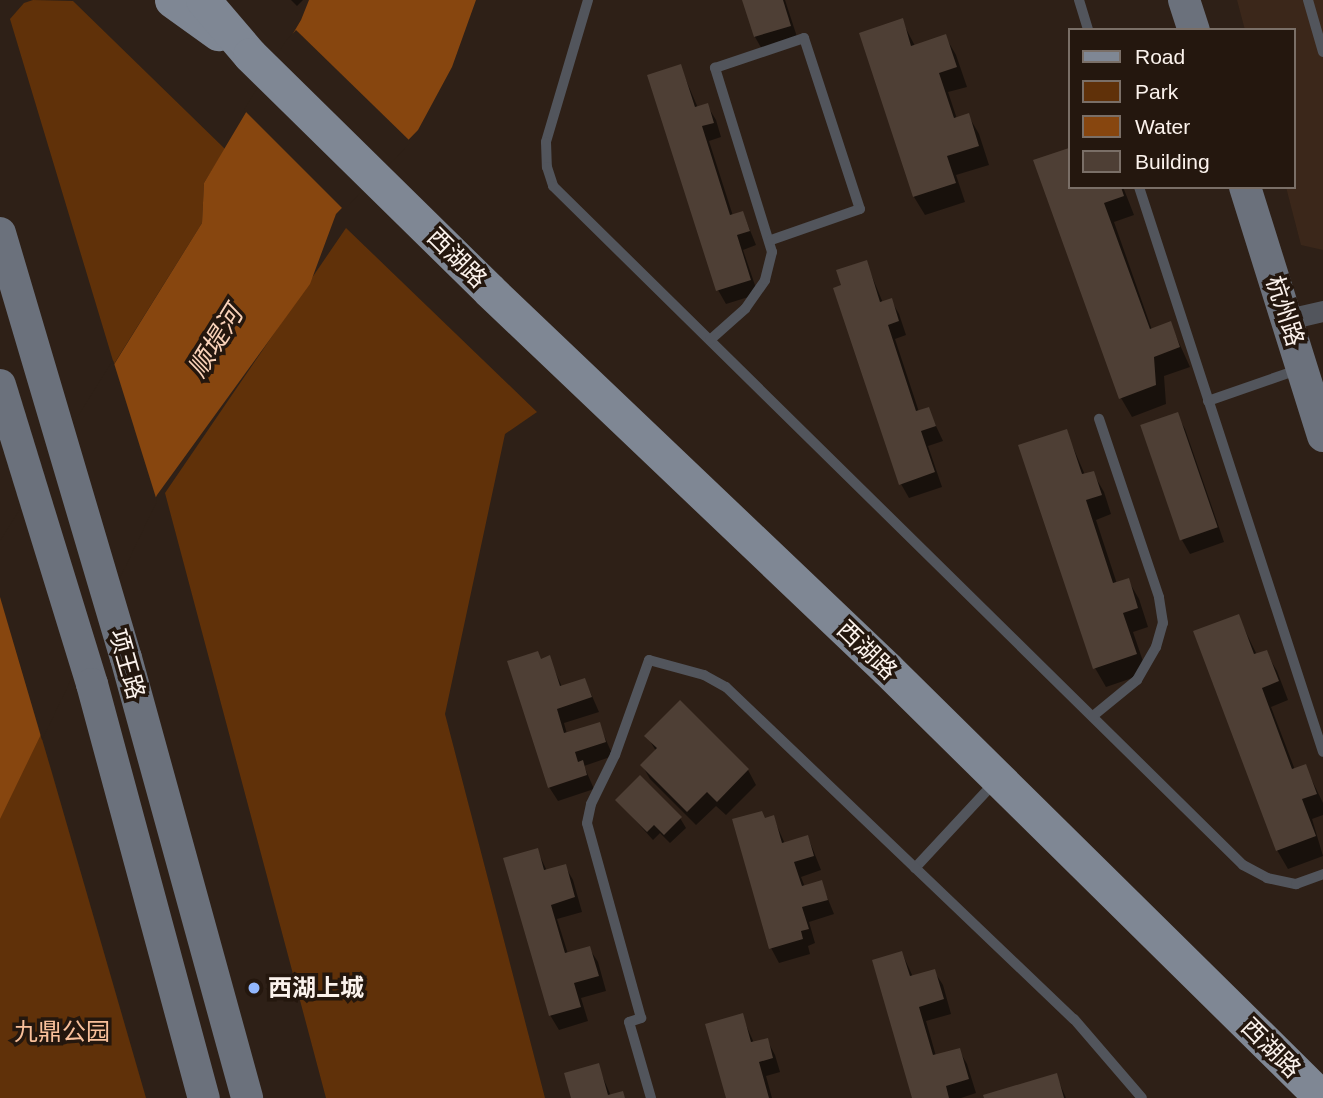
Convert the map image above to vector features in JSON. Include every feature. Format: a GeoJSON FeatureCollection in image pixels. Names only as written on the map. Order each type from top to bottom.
{"type":"FeatureCollection","features":[{"type":"Feature","properties":{"kind":"main road"},"geometry":{"type":"LineString","coordinates":[[172,0],[250,55]]}},
{"type":"Feature","properties":{"kind":"main road"},"geometry":{"type":"LineString","coordinates":[[203,0],[250,55]]}},
{"type":"Feature","properties":{"kind":"main road"},"geometry":{"type":"LineString","coordinates":[[1184,0],[1193,28]]}},
{"type":"Feature","properties":{"kind":"main road","name":"西湖路"},"geometry":{"type":"LineString","coordinates":[[250,55],[999,779],[1322,1098]]}},
{"type":"Feature","properties":{"kind":"main road","name":"杭州路"},"geometry":{"type":"LineString","coordinates":[[1246,189],[1323,436]]}},
{"type":"Feature","properties":{"kind":"main road","name":"项王路"},"geometry":{"type":"LineString","coordinates":[[0,233],[126,658],[247,1098]]}},
{"type":"Feature","properties":{"kind":"main road","name":"项王路"},"geometry":{"type":"LineString","coordinates":[[0,385],[92,684],[204,1098]]}},
{"type":"Feature","properties":{"kind":"street"},"geometry":{"type":"LineString","coordinates":[[1288,319],[1323,311]]}},
{"type":"Feature","properties":{"kind":"lane"},"geometry":{"type":"LineString","coordinates":[[588,0],[546,142],[547,167],[553,186],[1243,865],[1266,878],[1296,884],[1323,874]]}},
{"type":"Feature","properties":{"kind":"lane"},"geometry":{"type":"LineString","coordinates":[[1079,0],[1087,28]]}},
{"type":"Feature","properties":{"kind":"lane"},"geometry":{"type":"LineString","coordinates":[[1308,0],[1323,52]]}},
{"type":"Feature","properties":{"kind":"lane"},"geometry":{"type":"LineString","coordinates":[[710,340],[745,309],[765,280],[772,252],[715,68],[804,38],[860,209],[771,240]]}},
{"type":"Feature","properties":{"kind":"lane"},"geometry":{"type":"LineString","coordinates":[[1140,189],[1323,752]]}},
{"type":"Feature","properties":{"kind":"lane"},"geometry":{"type":"LineString","coordinates":[[1208,401],[1303,369]]}},
{"type":"Feature","properties":{"kind":"lane"},"geometry":{"type":"LineString","coordinates":[[1093,716],[1137,680],[1156,647],[1163,623],[1159,597],[1099,419]]}},
{"type":"Feature","properties":{"kind":"lane"},"geometry":{"type":"LineString","coordinates":[[651,1098],[629,1022],[641,1018],[587,823],[649,660],[704,675],[726,687],[1074,1019],[1142,1098]]}},
{"type":"Feature","properties":{"kind":"lane"},"geometry":{"type":"LineString","coordinates":[[915,868],[999,779]]}},
{"type":"Feature","properties":{"kind":"shaded area"},"geometry":{"type":"Polygon","coordinates":[[[1237,0],[1323,0],[1323,250],[1301,245],[1287,189],[1295,189],[1295,28],[1244,28],[1237,0]]]}},
{"type":"Feature","properties":{"kind":"green space"},"geometry":{"type":"Polygon","coordinates":[[[33,0],[73,1],[225,149],[204,183],[202,223],[114,364],[10,19],[24,3],[33,0]]]}},
{"type":"Feature","properties":{"kind":"green space"},"geometry":{"type":"Polygon","coordinates":[[[346,228],[537,412],[505,434],[445,714],[545,1098],[326,1098],[165,493],[346,228]]]}},
{"type":"Feature","properties":{"kind":"green space","name":"九鼎公园"},"geometry":{"type":"Polygon","coordinates":[[[0,597],[52,773],[146,1098],[0,1098],[0,597]]]}},
{"type":"Feature","properties":{"kind":"water","name":"顺堤河"},"geometry":{"type":"Polygon","coordinates":[[[309,0],[476,0],[452,67],[418,130],[336,214],[310,284],[157,495],[0,819],[0,548],[202,223],[204,183],[301,20],[309,0]]]}},
{"type":"Feature","properties":{"kind":"pier"},"geometry":{"type":"Polygon","coordinates":[[[296,30],[411,142],[344,210],[244,110],[285,42],[296,30]]]}},
{"type":"Feature","properties":{"kind":"pier"},"geometry":{"type":"Polygon","coordinates":[[[113,360],[157,501],[42,740],[0,597],[0,541],[113,360]]]}},
{"type":"Feature","properties":{"kind":"building"},"geometry":{"type":"Polygon","coordinates":[[[742,0],[783,0],[791,26],[754,37],[742,0]]]}},
{"type":"Feature","properties":{"kind":"building"},"geometry":{"type":"Polygon","coordinates":[[[903,18],[911,46],[946,34],[957,67],[939,73],[954,118],[969,113],[979,146],[947,156],[956,183],[913,197],[859,33],[903,18]]]}},
{"type":"Feature","properties":{"kind":"building"},"geometry":{"type":"Polygon","coordinates":[[[681,64],[695,107],[708,103],[714,123],[702,126],[730,215],[743,211],[750,231],[737,235],[751,280],[716,291],[647,75],[681,64]]]}},
{"type":"Feature","properties":{"kind":"building"},"geometry":{"type":"Polygon","coordinates":[[[1068,148],[1068,189],[1122,189],[1124,196],[1104,203],[1150,329],[1171,321],[1180,347],[1154,357],[1156,385],[1119,399],[1033,160],[1068,148]]]}},
{"type":"Feature","properties":{"kind":"building"},"geometry":{"type":"Polygon","coordinates":[[[867,260],[880,302],[892,298],[899,321],[888,325],[916,411],[929,407],[936,426],[921,431],[935,472],[899,485],[833,288],[841,285],[836,270],[867,260]]]}},
{"type":"Feature","properties":{"kind":"building"},"geometry":{"type":"Polygon","coordinates":[[[1178,412],[1218,527],[1180,540],[1140,425],[1178,412]]]}},
{"type":"Feature","properties":{"kind":"building"},"geometry":{"type":"Polygon","coordinates":[[[1067,429],[1082,474],[1094,471],[1102,495],[1086,500],[1113,583],[1129,578],[1138,608],[1123,613],[1137,654],[1093,669],[1018,445],[1067,429]]]}},
{"type":"Feature","properties":{"kind":"building"},"geometry":{"type":"Polygon","coordinates":[[[1239,614],[1254,654],[1267,650],[1279,681],[1262,688],[1292,769],[1306,764],[1317,794],[1302,799],[1316,836],[1276,851],[1193,631],[1239,614]]]}},
{"type":"Feature","properties":{"kind":"building"},"geometry":{"type":"Polygon","coordinates":[[[538,651],[541,659],[550,655],[560,686],[585,678],[592,697],[557,709],[564,733],[600,722],[606,742],[575,752],[578,762],[583,760],[587,775],[548,788],[507,661],[538,651]]]}},
{"type":"Feature","properties":{"kind":"building"},"geometry":{"type":"Polygon","coordinates":[[[680,700],[749,769],[717,802],[707,792],[687,812],[640,765],[657,748],[644,736],[680,700]]]}},
{"type":"Feature","properties":{"kind":"building"},"geometry":{"type":"Polygon","coordinates":[[[640,775],[682,817],[664,835],[654,825],[647,832],[615,800],[640,775]]]}},
{"type":"Feature","properties":{"kind":"building"},"geometry":{"type":"Polygon","coordinates":[[[762,811],[765,818],[774,815],[782,843],[808,835],[814,856],[794,862],[802,886],[822,880],[828,900],[802,907],[809,929],[801,931],[803,939],[769,949],[732,819],[762,811]]]}},
{"type":"Feature","properties":{"kind":"building"},"geometry":{"type":"Polygon","coordinates":[[[538,848],[544,870],[566,864],[575,897],[551,905],[565,953],[590,946],[599,976],[574,983],[581,1007],[549,1016],[503,858],[538,848]]]}},
{"type":"Feature","properties":{"kind":"building"},"geometry":{"type":"Polygon","coordinates":[[[902,951],[910,976],[935,969],[944,999],[919,1007],[933,1055],[960,1048],[969,1079],[946,1086],[949,1098],[912,1098],[872,960],[902,951]]]}},
{"type":"Feature","properties":{"kind":"building"},"geometry":{"type":"Polygon","coordinates":[[[743,1013],[751,1042],[768,1038],[773,1058],[759,1062],[769,1098],[726,1098],[705,1024],[743,1013]]]}},
{"type":"Feature","properties":{"kind":"building"},"geometry":{"type":"Polygon","coordinates":[[[599,1063],[608,1095],[623,1091],[625,1098],[571,1098],[564,1073],[599,1063]]]}},
{"type":"Feature","properties":{"kind":"building"},"geometry":{"type":"Polygon","coordinates":[[[1057,1073],[1064,1098],[984,1098],[983,1095],[1057,1073]]]}},
{"type":"Feature","properties":{"kind":"place","name":"西湖上城"},"geometry":{"type":"Point","coordinates":[254,988]}}]}
